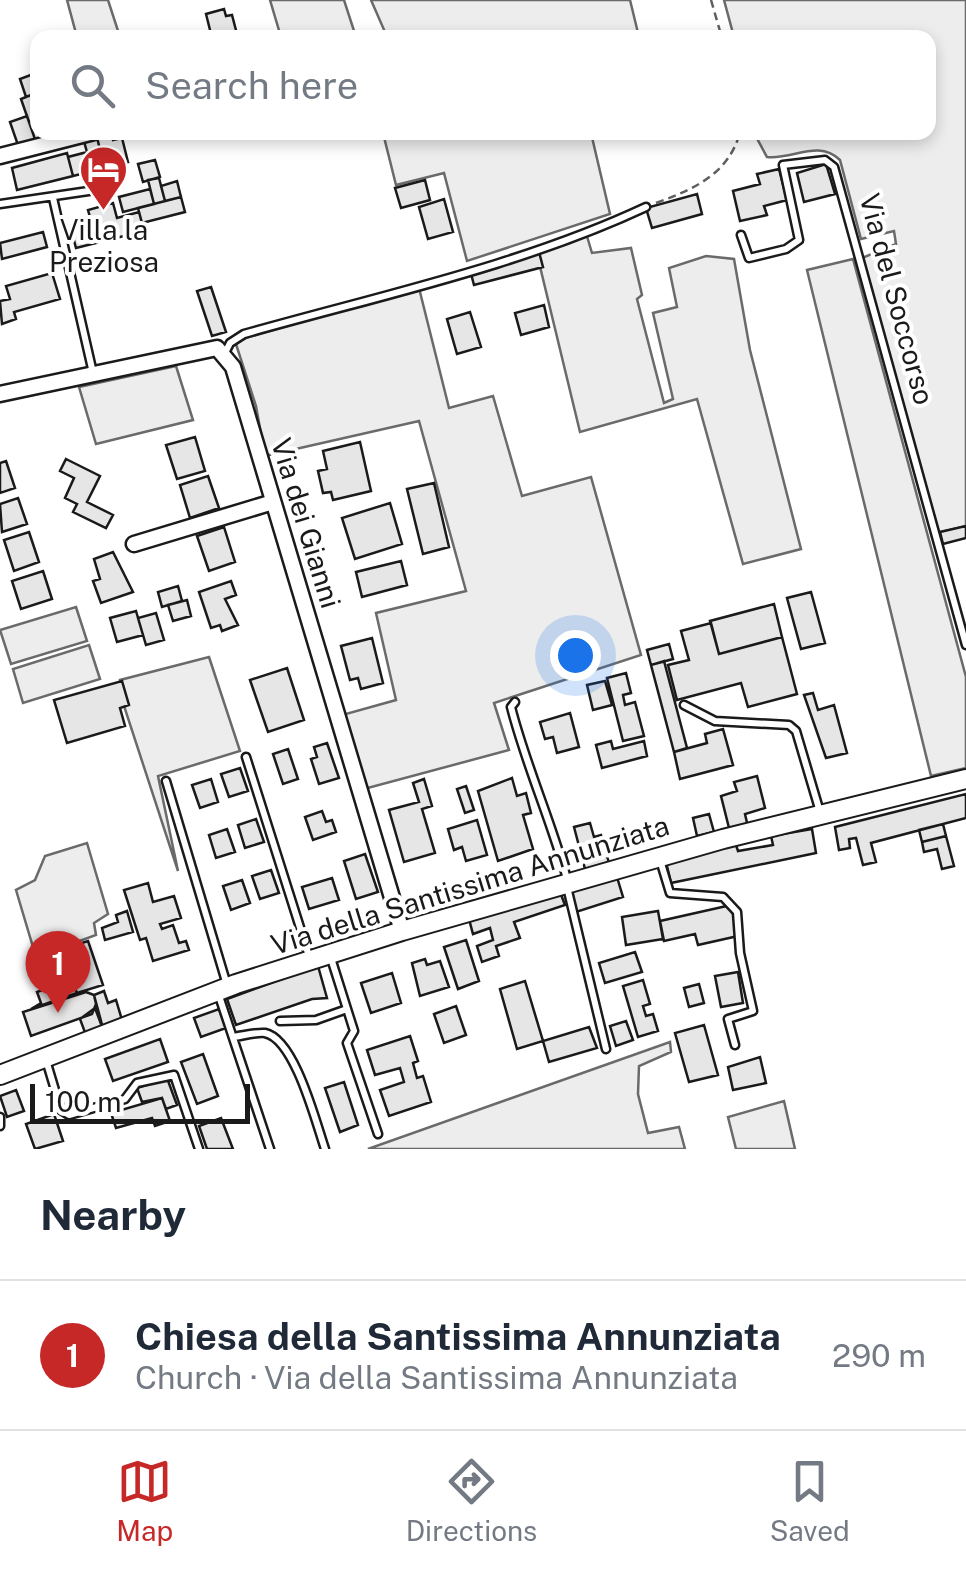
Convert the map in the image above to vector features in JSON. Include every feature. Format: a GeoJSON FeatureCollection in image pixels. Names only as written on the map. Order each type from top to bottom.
{"type":"FeatureCollection","features":[{"type":"Feature","properties":{"kind":"street"},"geometry":{"type":"LineString","coordinates":[[0,156],[63,140]]}},
{"type":"Feature","properties":{"kind":"street"},"geometry":{"type":"LineString","coordinates":[[0,394],[217,348],[224,356]]}},
{"type":"Feature","properties":{"kind":"street","name":"Via dei Gianni"},"geometry":{"type":"LineString","coordinates":[[224,356],[233,367],[402,930]]}},
{"type":"Feature","properties":{"kind":"street"},"geometry":{"type":"LineString","coordinates":[[134,544],[273,502]]}},
{"type":"Feature","properties":{"kind":"street","name":"Via della Santissima Annunziata"},"geometry":{"type":"LineString","coordinates":[[0,1075],[222,989],[402,930],[566,881],[966,779]]}},
{"type":"Feature","properties":{"kind":"lane","name":"Via del Soccorso"},"geometry":{"type":"LineString","coordinates":[[742,235],[749,258],[786,249],[799,240],[783,165],[825,160],[834,166],[966,645]]}},
{"type":"Feature","properties":{"kind":"lane"},"geometry":{"type":"LineString","coordinates":[[0,204],[25,197],[53,198],[102,189],[112,193]]}},
{"type":"Feature","properties":{"kind":"lane"},"geometry":{"type":"LineString","coordinates":[[53,198],[93,374]]}},
{"type":"Feature","properties":{"kind":"lane"},"geometry":{"type":"LineString","coordinates":[[224,356],[230,342],[244,334],[462,271],[607,225],[646,207]]}},
{"type":"Feature","properties":{"kind":"lane"},"geometry":{"type":"LineString","coordinates":[[516,702],[511,707],[523,753],[539,783],[606,1049]]}},
{"type":"Feature","properties":{"kind":"lane"},"geometry":{"type":"LineString","coordinates":[[684,705],[715,721],[790,725],[796,731],[821,815]]}},
{"type":"Feature","properties":{"kind":"lane"},"geometry":{"type":"LineString","coordinates":[[246,757],[310,960]]}},
{"type":"Feature","properties":{"kind":"lane"},"geometry":{"type":"LineString","coordinates":[[166,781],[233,1037],[270,1149]]}},
{"type":"Feature","properties":{"kind":"lane"},"geometry":{"type":"LineString","coordinates":[[659,857],[670,893],[723,897],[738,912],[740,954],[753,1011],[728,1019],[735,1046]]}},
{"type":"Feature","properties":{"kind":"lane"},"geometry":{"type":"LineString","coordinates":[[330,954],[354,1031],[347,1043],[378,1134]]}},
{"type":"Feature","properties":{"kind":"lane"},"geometry":{"type":"LineString","coordinates":[[280,1021],[316,1020],[347,1009]]}},
{"type":"Feature","properties":{"kind":"lane"},"geometry":{"type":"LineString","coordinates":[[233,1037],[264,1033],[276,1038],[298,1069],[325,1149]]}},
{"type":"Feature","properties":{"kind":"lane"},"geometry":{"type":"LineString","coordinates":[[45,1059],[61,1110],[69,1115],[125,1099],[137,1084],[174,1075],[199,1149]]}},
{"type":"Feature","properties":{"kind":"lane"},"geometry":{"type":"LineString","coordinates":[[0,1118],[0,1126]]}},
{"type":"Feature","properties":{"kind":"path"},"geometry":{"type":"LineString","coordinates":[[711,0],[720,30]]}},
{"type":"Feature","properties":{"kind":"path"},"geometry":{"type":"LineString","coordinates":[[646,207],[715,175],[738,140]]}},
{"type":"Feature","properties":{"kind":"shaded area"},"geometry":{"type":"Polygon","coordinates":[[[67,0],[108,0],[118,30],[75,30],[67,0]]]}},
{"type":"Feature","properties":{"kind":"shaded area"},"geometry":{"type":"Polygon","coordinates":[[[270,0],[344,0],[354,30],[279,30],[270,0]]]}},
{"type":"Feature","properties":{"kind":"shaded area"},"geometry":{"type":"Polygon","coordinates":[[[371,0],[630,0],[637,30],[384,30],[371,0]]]}},
{"type":"Feature","properties":{"kind":"shaded area"},"geometry":{"type":"Polygon","coordinates":[[[724,0],[966,0],[966,526],[937,533],[862,258],[896,244],[894,231],[861,239],[840,160],[832,154],[814,151],[767,157],[758,140],[936,140],[936,30],[732,30],[724,0]]]}},
{"type":"Feature","properties":{"kind":"shaded area"},"geometry":{"type":"Polygon","coordinates":[[[385,140],[593,140],[610,214],[467,261],[444,173],[396,185],[385,140]]]}},
{"type":"Feature","properties":{"kind":"shaded area"},"geometry":{"type":"Polygon","coordinates":[[[586,233],[592,253],[631,248],[642,295],[637,299],[664,403],[673,399],[653,313],[677,307],[669,268],[706,256],[734,259],[750,350],[801,549],[743,564],[697,399],[580,432],[536,250],[586,233]]]}},
{"type":"Feature","properties":{"kind":"shaded area"},"geometry":{"type":"Polygon","coordinates":[[[853,259],[966,677],[966,768],[931,776],[807,270],[853,259]]]}},
{"type":"Feature","properties":{"kind":"shaded area"},"geometry":{"type":"Polygon","coordinates":[[[419,288],[449,408],[493,396],[522,496],[591,477],[641,655],[494,703],[509,750],[364,789],[342,715],[396,700],[376,613],[466,591],[419,421],[265,456],[256,406],[235,341],[419,288]]]}},
{"type":"Feature","properties":{"kind":"shaded area"},"geometry":{"type":"Polygon","coordinates":[[[176,366],[193,420],[96,444],[79,387],[176,366]]]}},
{"type":"Feature","properties":{"kind":"shaded area"},"geometry":{"type":"Polygon","coordinates":[[[76,607],[87,641],[11,664],[0,630],[76,607]]]}},
{"type":"Feature","properties":{"kind":"shaded area"},"geometry":{"type":"Polygon","coordinates":[[[89,645],[100,679],[23,703],[13,669],[89,645]]]}},
{"type":"Feature","properties":{"kind":"shaded area"},"geometry":{"type":"Polygon","coordinates":[[[209,657],[240,751],[158,776],[178,871],[125,709],[120,680],[209,657]]]}},
{"type":"Feature","properties":{"kind":"shaded area"},"geometry":{"type":"Polygon","coordinates":[[[87,843],[108,914],[94,923],[96,935],[36,957],[16,890],[35,880],[45,856],[87,843]]]}},
{"type":"Feature","properties":{"kind":"shaded area"},"geometry":{"type":"Polygon","coordinates":[[[670,1042],[671,1052],[639,1066],[638,1094],[648,1133],[679,1127],[685,1149],[368,1149],[670,1042]]]}},
{"type":"Feature","properties":{"kind":"shaded area"},"geometry":{"type":"Polygon","coordinates":[[[784,1101],[795,1149],[736,1149],[728,1117],[784,1101]]]}},
{"type":"Feature","properties":{"kind":"building"},"geometry":{"type":"Polygon","coordinates":[[[224,9],[226,16],[232,15],[236,30],[210,30],[206,14],[224,9]]]}},
{"type":"Feature","properties":{"kind":"building"},"geometry":{"type":"Polygon","coordinates":[[[30,75],[30,96],[26,97],[20,79],[30,75]]]}},
{"type":"Feature","properties":{"kind":"building"},"geometry":{"type":"Polygon","coordinates":[[[30,95],[30,122],[29,122],[21,99],[30,95]]]}},
{"type":"Feature","properties":{"kind":"building"},"geometry":{"type":"Polygon","coordinates":[[[27,116],[30,140],[35,140],[37,145],[20,151],[10,122],[27,116]]]}},
{"type":"Feature","properties":{"kind":"building"},"geometry":{"type":"Polygon","coordinates":[[[84,140],[98,140],[105,168],[73,176],[68,157],[87,152],[84,140]]]}},
{"type":"Feature","properties":{"kind":"building"},"geometry":{"type":"Polygon","coordinates":[[[98,140],[122,140],[128,162],[105,168],[98,140]]]}},
{"type":"Feature","properties":{"kind":"building"},"geometry":{"type":"Polygon","coordinates":[[[67,153],[73,176],[17,190],[12,168],[67,153]]]}},
{"type":"Feature","properties":{"kind":"building"},"geometry":{"type":"Polygon","coordinates":[[[155,160],[160,177],[143,182],[138,164],[155,160]]]}},
{"type":"Feature","properties":{"kind":"building"},"geometry":{"type":"Polygon","coordinates":[[[826,164],[835,194],[804,202],[797,173],[826,164]]]}},
{"type":"Feature","properties":{"kind":"building"},"geometry":{"type":"Polygon","coordinates":[[[779,169],[787,200],[764,206],[767,215],[740,221],[733,191],[760,184],[757,174],[779,169]]]}},
{"type":"Feature","properties":{"kind":"building"},"geometry":{"type":"Polygon","coordinates":[[[159,178],[165,201],[154,204],[148,180],[159,178]]]}},
{"type":"Feature","properties":{"kind":"building"},"geometry":{"type":"Polygon","coordinates":[[[425,180],[430,200],[401,208],[395,188],[425,180]]]}},
{"type":"Feature","properties":{"kind":"building"},"geometry":{"type":"Polygon","coordinates":[[[177,181],[181,197],[165,201],[161,186],[177,181]]]}},
{"type":"Feature","properties":{"kind":"building"},"geometry":{"type":"Polygon","coordinates":[[[150,189],[154,204],[123,212],[119,197],[150,189]]]}},
{"type":"Feature","properties":{"kind":"building"},"geometry":{"type":"Polygon","coordinates":[[[697,194],[702,214],[652,228],[646,208],[697,194]]]}},
{"type":"Feature","properties":{"kind":"building"},"geometry":{"type":"Polygon","coordinates":[[[181,197],[185,212],[142,223],[138,208],[181,197]]]}},
{"type":"Feature","properties":{"kind":"building"},"geometry":{"type":"Polygon","coordinates":[[[444,199],[453,232],[428,239],[419,207],[444,199]]]}},
{"type":"Feature","properties":{"kind":"building"},"geometry":{"type":"Polygon","coordinates":[[[113,203],[117,218],[139,212],[144,231],[76,248],[71,229],[92,224],[88,210],[113,203]]]}},
{"type":"Feature","properties":{"kind":"building"},"geometry":{"type":"Polygon","coordinates":[[[43,232],[47,247],[2,259],[0,243],[43,232]]]}},
{"type":"Feature","properties":{"kind":"building"},"geometry":{"type":"Polygon","coordinates":[[[539,252],[543,267],[474,285],[470,270],[539,252]]]}},
{"type":"Feature","properties":{"kind":"building"},"geometry":{"type":"Polygon","coordinates":[[[52,273],[60,299],[14,312],[16,319],[2,324],[0,301],[10,299],[6,286],[52,273]]]}},
{"type":"Feature","properties":{"kind":"building"},"geometry":{"type":"Polygon","coordinates":[[[211,287],[226,332],[212,336],[197,291],[211,287]]]}},
{"type":"Feature","properties":{"kind":"building"},"geometry":{"type":"Polygon","coordinates":[[[544,305],[549,327],[521,335],[515,313],[544,305]]]}},
{"type":"Feature","properties":{"kind":"building"},"geometry":{"type":"Polygon","coordinates":[[[470,312],[481,347],[457,354],[447,319],[470,312]]]}},
{"type":"Feature","properties":{"kind":"building"},"geometry":{"type":"Polygon","coordinates":[[[195,437],[205,471],[177,479],[166,445],[195,437]]]}},
{"type":"Feature","properties":{"kind":"building"},"geometry":{"type":"Polygon","coordinates":[[[360,442],[371,491],[333,500],[331,492],[323,493],[318,471],[327,469],[323,451],[360,442]]]}},
{"type":"Feature","properties":{"kind":"building"},"geometry":{"type":"Polygon","coordinates":[[[66,459],[100,476],[87,502],[113,515],[106,528],[73,512],[77,504],[65,498],[74,478],[60,471],[66,459]]]}},
{"type":"Feature","properties":{"kind":"building"},"geometry":{"type":"Polygon","coordinates":[[[6,461],[15,488],[0,493],[0,463],[6,461]]]}},
{"type":"Feature","properties":{"kind":"building"},"geometry":{"type":"Polygon","coordinates":[[[208,476],[219,508],[190,518],[180,485],[208,476]]]}},
{"type":"Feature","properties":{"kind":"building"},"geometry":{"type":"Polygon","coordinates":[[[434,483],[449,547],[423,554],[407,489],[434,483]]]}},
{"type":"Feature","properties":{"kind":"building"},"geometry":{"type":"Polygon","coordinates":[[[18,498],[27,524],[2,532],[0,504],[18,498]]]}},
{"type":"Feature","properties":{"kind":"building"},"geometry":{"type":"Polygon","coordinates":[[[390,503],[402,544],[355,559],[342,518],[390,503]]]}},
{"type":"Feature","properties":{"kind":"building"},"geometry":{"type":"Polygon","coordinates":[[[966,526],[966,538],[943,544],[940,532],[966,526]]]}},
{"type":"Feature","properties":{"kind":"building"},"geometry":{"type":"Polygon","coordinates":[[[224,527],[235,562],[209,571],[197,536],[224,527]]]}},
{"type":"Feature","properties":{"kind":"building"},"geometry":{"type":"Polygon","coordinates":[[[29,532],[39,562],[14,571],[4,540],[29,532]]]}},
{"type":"Feature","properties":{"kind":"building"},"geometry":{"type":"Polygon","coordinates":[[[113,552],[133,592],[101,603],[93,581],[100,579],[94,559],[113,552]]]}},
{"type":"Feature","properties":{"kind":"building"},"geometry":{"type":"Polygon","coordinates":[[[401,561],[407,585],[362,597],[356,572],[401,561]]]}},
{"type":"Feature","properties":{"kind":"building"},"geometry":{"type":"Polygon","coordinates":[[[43,571],[52,599],[21,609],[12,581],[43,571]]]}},
{"type":"Feature","properties":{"kind":"building"},"geometry":{"type":"Polygon","coordinates":[[[231,581],[236,595],[225,599],[238,625],[222,631],[220,625],[211,628],[199,592],[231,581]]]}},
{"type":"Feature","properties":{"kind":"building"},"geometry":{"type":"Polygon","coordinates":[[[178,586],[182,601],[162,607],[158,592],[178,586]]]}},
{"type":"Feature","properties":{"kind":"building"},"geometry":{"type":"Polygon","coordinates":[[[811,592],[825,643],[801,649],[787,598],[811,592]]]}},
{"type":"Feature","properties":{"kind":"building"},"geometry":{"type":"Polygon","coordinates":[[[187,600],[191,616],[173,621],[168,605],[187,600]]]}},
{"type":"Feature","properties":{"kind":"building"},"geometry":{"type":"Polygon","coordinates":[[[774,604],[782,637],[719,654],[710,621],[774,604]]]}},
{"type":"Feature","properties":{"kind":"building"},"geometry":{"type":"Polygon","coordinates":[[[136,611],[143,635],[117,642],[110,618],[136,611]]]}},
{"type":"Feature","properties":{"kind":"building"},"geometry":{"type":"Polygon","coordinates":[[[156,613],[164,640],[146,645],[138,618],[156,613]]]}},
{"type":"Feature","properties":{"kind":"building"},"geometry":{"type":"Polygon","coordinates":[[[711,623],[719,654],[782,637],[797,694],[748,707],[741,683],[677,700],[668,665],[689,660],[681,631],[711,623]]]}},
{"type":"Feature","properties":{"kind":"building"},"geometry":{"type":"Polygon","coordinates":[[[372,638],[383,683],[361,689],[358,678],[350,680],[341,646],[372,638]]]}},
{"type":"Feature","properties":{"kind":"building"},"geometry":{"type":"Polygon","coordinates":[[[669,644],[673,659],[651,665],[647,650],[669,644]]]}},
{"type":"Feature","properties":{"kind":"building"},"geometry":{"type":"Polygon","coordinates":[[[664,661],[687,748],[674,752],[651,665],[664,661]]]}},
{"type":"Feature","properties":{"kind":"building"},"geometry":{"type":"Polygon","coordinates":[[[287,668],[304,720],[268,732],[250,680],[287,668]]]}},
{"type":"Feature","properties":{"kind":"building"},"geometry":{"type":"Polygon","coordinates":[[[626,673],[631,693],[623,695],[625,705],[635,702],[644,736],[623,741],[607,678],[626,673]]]}},
{"type":"Feature","properties":{"kind":"building"},"geometry":{"type":"Polygon","coordinates":[[[122,681],[129,705],[120,708],[125,726],[67,743],[54,700],[122,681]]]}},
{"type":"Feature","properties":{"kind":"building"},"geometry":{"type":"Polygon","coordinates":[[[605,681],[612,705],[593,710],[587,685],[605,681]]]}},
{"type":"Feature","properties":{"kind":"building"},"geometry":{"type":"Polygon","coordinates":[[[813,693],[818,710],[834,705],[847,753],[826,758],[804,695],[813,693]]]}},
{"type":"Feature","properties":{"kind":"building"},"geometry":{"type":"Polygon","coordinates":[[[570,713],[579,747],[557,753],[553,737],[545,739],[540,722],[570,713]]]}},
{"type":"Feature","properties":{"kind":"building"},"geometry":{"type":"Polygon","coordinates":[[[723,729],[733,765],[680,779],[674,752],[707,743],[705,734],[723,729]]]}},
{"type":"Feature","properties":{"kind":"building"},"geometry":{"type":"Polygon","coordinates":[[[611,741],[613,749],[644,741],[647,756],[602,768],[596,745],[611,741]]]}},
{"type":"Feature","properties":{"kind":"building"},"geometry":{"type":"Polygon","coordinates":[[[327,743],[339,778],[319,784],[311,759],[317,757],[314,747],[327,743]]]}},
{"type":"Feature","properties":{"kind":"building"},"geometry":{"type":"Polygon","coordinates":[[[288,749],[298,779],[283,784],[273,754],[288,749]]]}},
{"type":"Feature","properties":{"kind":"building"},"geometry":{"type":"Polygon","coordinates":[[[240,768],[248,791],[229,797],[221,774],[240,768]]]}},
{"type":"Feature","properties":{"kind":"building"},"geometry":{"type":"Polygon","coordinates":[[[757,776],[765,808],[745,814],[748,827],[730,832],[721,796],[737,791],[734,782],[757,776]]]}},
{"type":"Feature","properties":{"kind":"building"},"geometry":{"type":"Polygon","coordinates":[[[512,778],[517,796],[526,793],[531,813],[523,815],[533,849],[498,861],[478,791],[512,778]]]}},
{"type":"Feature","properties":{"kind":"building"},"geometry":{"type":"Polygon","coordinates":[[[211,779],[218,802],[200,808],[192,785],[211,779]]]}},
{"type":"Feature","properties":{"kind":"building"},"geometry":{"type":"Polygon","coordinates":[[[424,779],[432,806],[422,809],[435,853],[404,862],[389,810],[419,802],[413,783],[424,779]]]}},
{"type":"Feature","properties":{"kind":"building"},"geometry":{"type":"Polygon","coordinates":[[[466,786],[474,810],[465,813],[457,789],[466,786]]]}},
{"type":"Feature","properties":{"kind":"building"},"geometry":{"type":"Polygon","coordinates":[[[966,794],[966,818],[871,843],[876,862],[863,865],[856,838],[849,839],[850,848],[839,850],[835,827],[966,794]]]}},
{"type":"Feature","properties":{"kind":"building"},"geometry":{"type":"Polygon","coordinates":[[[322,811],[326,822],[332,820],[336,832],[313,840],[305,817],[322,811]]]}},
{"type":"Feature","properties":{"kind":"building"},"geometry":{"type":"Polygon","coordinates":[[[709,814],[714,832],[697,836],[693,818],[709,814]]]}},
{"type":"Feature","properties":{"kind":"building"},"geometry":{"type":"Polygon","coordinates":[[[256,819],[264,842],[245,848],[238,825],[256,819]]]}},
{"type":"Feature","properties":{"kind":"building"},"geometry":{"type":"Polygon","coordinates":[[[477,820],[487,855],[466,861],[462,847],[454,850],[448,829],[477,820]]]}},
{"type":"Feature","properties":{"kind":"building"},"geometry":{"type":"Polygon","coordinates":[[[590,823],[594,837],[601,835],[609,863],[585,869],[574,827],[590,823]]]}},
{"type":"Feature","properties":{"kind":"building"},"geometry":{"type":"Polygon","coordinates":[[[943,824],[946,836],[922,842],[919,830],[943,824]]]}},
{"type":"Feature","properties":{"kind":"building"},"geometry":{"type":"Polygon","coordinates":[[[227,829],[235,852],[216,858],[209,835],[227,829]]]}},
{"type":"Feature","properties":{"kind":"building"},"geometry":{"type":"Polygon","coordinates":[[[812,829],[816,853],[671,883],[666,862],[736,845],[738,851],[773,845],[771,836],[812,829]]]}},
{"type":"Feature","properties":{"kind":"building"},"geometry":{"type":"Polygon","coordinates":[[[946,836],[954,866],[942,869],[937,849],[924,852],[922,842],[946,836]]]}},
{"type":"Feature","properties":{"kind":"building"},"geometry":{"type":"Polygon","coordinates":[[[365,854],[378,892],[356,899],[344,861],[365,854]]]}},
{"type":"Feature","properties":{"kind":"building"},"geometry":{"type":"Polygon","coordinates":[[[271,870],[279,893],[260,899],[252,876],[271,870]]]}},
{"type":"Feature","properties":{"kind":"building"},"geometry":{"type":"Polygon","coordinates":[[[616,874],[623,897],[576,912],[569,890],[616,874]]]}},
{"type":"Feature","properties":{"kind":"building"},"geometry":{"type":"Polygon","coordinates":[[[332,878],[339,900],[309,909],[302,887],[332,878]]]}},
{"type":"Feature","properties":{"kind":"building"},"geometry":{"type":"Polygon","coordinates":[[[242,880],[250,903],[231,910],[223,886],[242,880]]]}},
{"type":"Feature","properties":{"kind":"building"},"geometry":{"type":"Polygon","coordinates":[[[148,883],[153,902],[174,896],[181,918],[160,924],[162,929],[173,925],[179,943],[186,941],[189,950],[153,961],[146,938],[140,940],[124,890],[148,883]]]}},
{"type":"Feature","properties":{"kind":"building"},"geometry":{"type":"Polygon","coordinates":[[[560,892],[565,905],[514,922],[520,938],[496,946],[499,956],[482,962],[477,946],[493,940],[490,928],[473,934],[469,919],[560,892]]]}},
{"type":"Feature","properties":{"kind":"building"},"geometry":{"type":"Polygon","coordinates":[[[731,905],[738,936],[698,945],[695,934],[664,941],[660,921],[731,905]]]}},
{"type":"Feature","properties":{"kind":"building"},"geometry":{"type":"Polygon","coordinates":[[[127,911],[133,932],[105,940],[102,928],[118,922],[116,915],[127,911]]]}},
{"type":"Feature","properties":{"kind":"building"},"geometry":{"type":"Polygon","coordinates":[[[658,911],[663,939],[626,945],[622,917],[658,911]]]}},
{"type":"Feature","properties":{"kind":"building"},"geometry":{"type":"Polygon","coordinates":[[[466,940],[479,981],[458,989],[444,947],[466,940]]]}},
{"type":"Feature","properties":{"kind":"building"},"geometry":{"type":"Polygon","coordinates":[[[88,941],[103,985],[77,993],[71,979],[64,982],[54,952],[88,941]]]}},
{"type":"Feature","properties":{"kind":"building"},"geometry":{"type":"Polygon","coordinates":[[[635,952],[642,972],[605,983],[599,963],[635,952]]]}},
{"type":"Feature","properties":{"kind":"building"},"geometry":{"type":"Polygon","coordinates":[[[425,959],[427,965],[440,961],[449,987],[420,996],[412,963],[425,959]]]}},
{"type":"Feature","properties":{"kind":"building"},"geometry":{"type":"Polygon","coordinates":[[[318,966],[327,998],[312,999],[236,1025],[227,999],[318,966]]]}},
{"type":"Feature","properties":{"kind":"building"},"geometry":{"type":"Polygon","coordinates":[[[738,972],[743,1003],[721,1007],[715,976],[738,972]]]}},
{"type":"Feature","properties":{"kind":"building"},"geometry":{"type":"Polygon","coordinates":[[[392,973],[401,1003],[371,1013],[361,983],[392,973]]]}},
{"type":"Feature","properties":{"kind":"building"},"geometry":{"type":"Polygon","coordinates":[[[71,979],[77,993],[31,1009],[41,1003],[37,992],[71,979]]]}},
{"type":"Feature","properties":{"kind":"building"},"geometry":{"type":"Polygon","coordinates":[[[643,980],[650,1004],[643,1006],[646,1016],[653,1014],[658,1031],[638,1037],[623,986],[643,980]]]}},
{"type":"Feature","properties":{"kind":"building"},"geometry":{"type":"Polygon","coordinates":[[[525,981],[543,1041],[517,1049],[500,989],[525,981]]]}},
{"type":"Feature","properties":{"kind":"building"},"geometry":{"type":"Polygon","coordinates":[[[699,984],[704,1003],[689,1007],[684,988],[699,984]]]}},
{"type":"Feature","properties":{"kind":"building"},"geometry":{"type":"Polygon","coordinates":[[[104,991],[108,1003],[116,1000],[122,1020],[104,1032],[94,995],[104,991]]]}},
{"type":"Feature","properties":{"kind":"building"},"geometry":{"type":"Polygon","coordinates":[[[86,992],[94,995],[92,1014],[31,1036],[23,1012],[86,992]]]}},
{"type":"Feature","properties":{"kind":"building"},"geometry":{"type":"Polygon","coordinates":[[[456,1006],[466,1035],[444,1043],[434,1014],[456,1006]]]}},
{"type":"Feature","properties":{"kind":"building"},"geometry":{"type":"Polygon","coordinates":[[[95,1008],[104,1032],[87,1038],[80,1019],[95,1008]]]}},
{"type":"Feature","properties":{"kind":"building"},"geometry":{"type":"Polygon","coordinates":[[[219,1009],[226,1028],[201,1037],[194,1018],[219,1009]]]}},
{"type":"Feature","properties":{"kind":"building"},"geometry":{"type":"Polygon","coordinates":[[[626,1021],[633,1040],[616,1046],[610,1026],[626,1021]]]}},
{"type":"Feature","properties":{"kind":"building"},"geometry":{"type":"Polygon","coordinates":[[[704,1025],[718,1075],[689,1082],[675,1033],[704,1025]]]}},
{"type":"Feature","properties":{"kind":"building"},"geometry":{"type":"Polygon","coordinates":[[[589,1027],[597,1048],[549,1062],[543,1041],[589,1027]]]}},
{"type":"Feature","properties":{"kind":"building"},"geometry":{"type":"Polygon","coordinates":[[[410,1036],[418,1061],[413,1063],[417,1078],[423,1076],[431,1102],[389,1116],[380,1090],[404,1082],[400,1068],[375,1075],[367,1050],[410,1036]]]}},
{"type":"Feature","properties":{"kind":"building"},"geometry":{"type":"Polygon","coordinates":[[[160,1039],[168,1062],[113,1081],[105,1059],[160,1039]]]}},
{"type":"Feature","properties":{"kind":"building"},"geometry":{"type":"Polygon","coordinates":[[[203,1054],[218,1096],[197,1104],[181,1062],[203,1054]]]}},
{"type":"Feature","properties":{"kind":"building"},"geometry":{"type":"Polygon","coordinates":[[[760,1057],[766,1083],[733,1090],[728,1067],[760,1057]]]}},
{"type":"Feature","properties":{"kind":"building"},"geometry":{"type":"Polygon","coordinates":[[[167,1078],[177,1105],[166,1109],[162,1098],[142,1102],[137,1088],[167,1078]]]}},
{"type":"Feature","properties":{"kind":"building"},"geometry":{"type":"Polygon","coordinates":[[[344,1082],[358,1125],[340,1132],[325,1088],[344,1082]]]}},
{"type":"Feature","properties":{"kind":"building"},"geometry":{"type":"Polygon","coordinates":[[[16,1090],[24,1111],[7,1117],[0,1096],[16,1090]]]}},
{"type":"Feature","properties":{"kind":"building"},"geometry":{"type":"Polygon","coordinates":[[[162,1098],[170,1121],[155,1126],[152,1118],[116,1128],[111,1113],[162,1098]]]}},
{"type":"Feature","properties":{"kind":"building"},"geometry":{"type":"Polygon","coordinates":[[[54,1114],[63,1141],[35,1149],[26,1124],[54,1114]]]}},
{"type":"Feature","properties":{"kind":"building"},"geometry":{"type":"Polygon","coordinates":[[[221,1118],[233,1149],[207,1149],[199,1126],[221,1118]]]}},
{"type":"Feature","properties":{"kind":"place","name":"Villa la Preziosa"},"geometry":{"type":"Point","coordinates":[104,212]}},
{"type":"Feature","properties":{"kind":"place","name":"Chiesa della Santissima Annunziata"},"geometry":{"type":"Point","coordinates":[58,1013]}}]}
